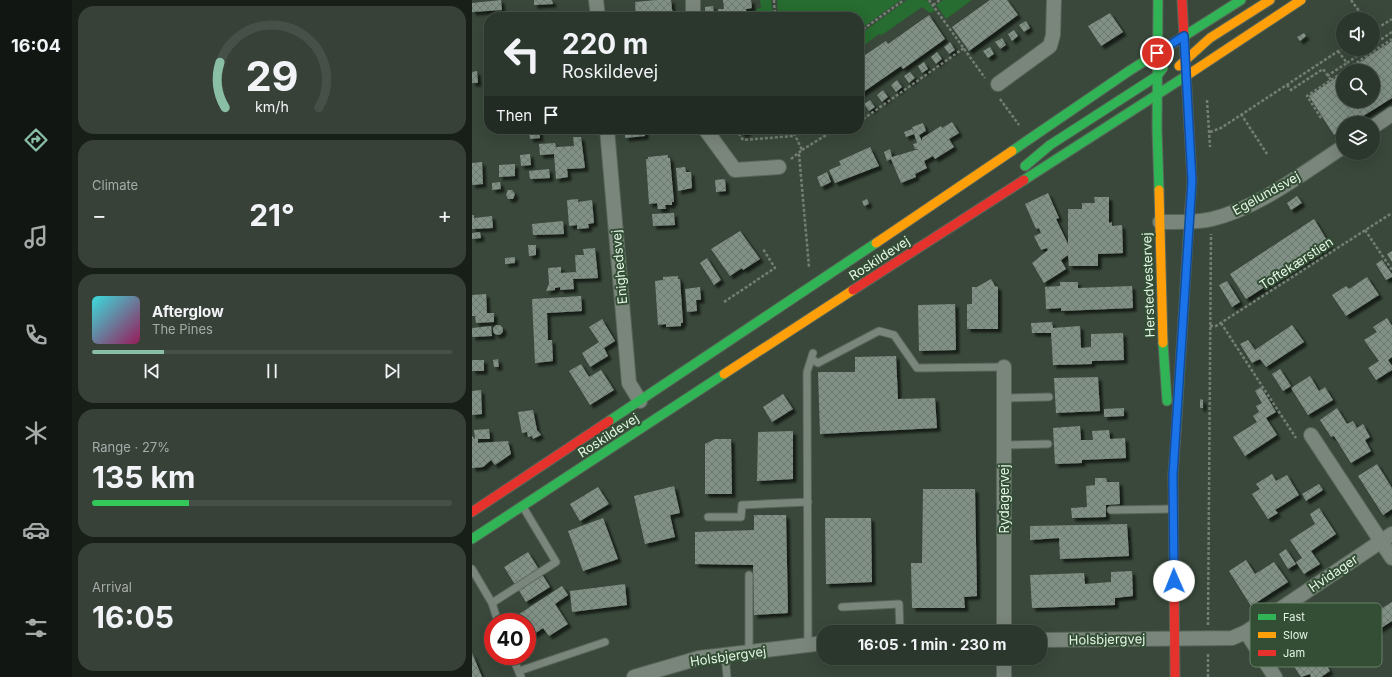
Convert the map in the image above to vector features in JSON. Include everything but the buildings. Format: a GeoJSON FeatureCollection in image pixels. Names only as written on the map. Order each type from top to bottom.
{"type":"FeatureCollection","features":[{"type":"Feature","properties":{"kind":"main road","name":"Herstedvestervej"},"geometry":{"type":"LineString","coordinates":[[1158,0],[1157,94],[1164,358],[1173,475]]}},
{"type":"Feature","properties":{"kind":"main road","name":"Herstedvestervej"},"geometry":{"type":"LineString","coordinates":[[1175,677],[1173,475],[1188,222],[1192,181],[1182,0]]}},
{"type":"Feature","properties":{"kind":"main road","name":"Roskildevej"},"geometry":{"type":"LineString","coordinates":[[472,512],[811,287],[1157,53],[1241,0]]}},
{"type":"Feature","properties":{"kind":"main road"},"geometry":{"type":"LineString","coordinates":[[1157,94],[1185,59],[1214,36],[1270,0]]}},
{"type":"Feature","properties":{"kind":"main road","name":"Roskildevej"},"geometry":{"type":"LineString","coordinates":[[472,540],[967,216],[1186,76],[1301,0]]}},
{"type":"Feature","properties":{"kind":"main road"},"geometry":{"type":"LineString","coordinates":[[967,216],[1050,145],[1157,76],[1184,36]]}},
{"type":"Feature","properties":{"kind":"street"},"geometry":{"type":"LineString","coordinates":[[596,0],[597,12]]}},
{"type":"Feature","properties":{"kind":"street"},"geometry":{"type":"LineString","coordinates":[[693,0],[693,12]]}},
{"type":"Feature","properties":{"kind":"street"},"geometry":{"type":"LineString","coordinates":[[994,87],[1050,46],[1053,35],[1054,0]]}},
{"type":"Feature","properties":{"kind":"street"},"geometry":{"type":"LineString","coordinates":[[1380,122],[1392,114]]}},
{"type":"Feature","properties":{"kind":"street","name":"Enighedsvej"},"geometry":{"type":"LineString","coordinates":[[607,134],[629,383],[640,401]]}},
{"type":"Feature","properties":{"kind":"street"},"geometry":{"type":"LineString","coordinates":[[709,134],[735,170],[779,167]]}},
{"type":"Feature","properties":{"kind":"street","name":"Egelundsvej"},"geometry":{"type":"LineString","coordinates":[[1160,222],[1188,222],[1211,219],[1245,207],[1336,151]]}},
{"type":"Feature","properties":{"kind":"street","name":"Rydagervej"},"geometry":{"type":"LineString","coordinates":[[1004,367],[1004,625]]}},
{"type":"Feature","properties":{"kind":"street"},"geometry":{"type":"LineString","coordinates":[[1311,435],[1386,537],[1392,558]]}},
{"type":"Feature","properties":{"kind":"street","name":"Hvidager"},"geometry":{"type":"LineString","coordinates":[[1289,603],[1386,537]]}},
{"type":"Feature","properties":{"kind":"street","name":"Hvidager"},"geometry":{"type":"LineString","coordinates":[[1175,638],[1232,638],[1250,629]]}},
{"type":"Feature","properties":{"kind":"street"},"geometry":{"type":"LineString","coordinates":[[1246,632],[1250,638]]}},
{"type":"Feature","properties":{"kind":"street","name":"Holsbjergvej"},"geometry":{"type":"LineString","coordinates":[[1047,640],[1175,638]]}},
{"type":"Feature","properties":{"kind":"street","name":"Holsbjergvej"},"geometry":{"type":"LineString","coordinates":[[634,677],[660,673],[699,658],[817,644]]}},
{"type":"Feature","properties":{"kind":"street"},"geometry":{"type":"LineString","coordinates":[[1004,665],[1004,677]]}},
{"type":"Feature","properties":{"kind":"street"},"geometry":{"type":"LineString","coordinates":[[1269,667],[1275,677]]}},
{"type":"Feature","properties":{"kind":"lane"},"geometry":{"type":"LineString","coordinates":[[808,645],[807,372],[812,356],[818,363],[879,331],[894,334],[917,368],[1004,367]]}},
{"type":"Feature","properties":{"kind":"lane"},"geometry":{"type":"LineString","coordinates":[[1004,398],[1049,397]]}},
{"type":"Feature","properties":{"kind":"lane"},"geometry":{"type":"LineString","coordinates":[[1004,445],[1048,444]]}},
{"type":"Feature","properties":{"kind":"lane"},"geometry":{"type":"LineString","coordinates":[[708,517],[742,517],[742,505],[808,502]]}},
{"type":"Feature","properties":{"kind":"lane"},"geometry":{"type":"LineString","coordinates":[[492,603],[556,562],[523,506]]}},
{"type":"Feature","properties":{"kind":"lane"},"geometry":{"type":"LineString","coordinates":[[1110,510],[1173,509]]}},
{"type":"Feature","properties":{"kind":"lane"},"geometry":{"type":"LineString","coordinates":[[472,569],[492,603],[495,613]]}},
{"type":"Feature","properties":{"kind":"lane"},"geometry":{"type":"LineString","coordinates":[[748,575],[749,652]]}},
{"type":"Feature","properties":{"kind":"lane"},"geometry":{"type":"LineString","coordinates":[[842,607],[899,604],[900,625]]}},
{"type":"Feature","properties":{"kind":"lane"},"geometry":{"type":"LineString","coordinates":[[520,674],[605,642]]}},
{"type":"Feature","properties":{"kind":"lane"},"geometry":{"type":"LineString","coordinates":[[725,655],[727,677]]}},
{"type":"Feature","properties":{"kind":"path"},"geometry":{"type":"LineString","coordinates":[[774,0],[775,12]]}},
{"type":"Feature","properties":{"kind":"path"},"geometry":{"type":"LineString","coordinates":[[864,28],[904,0]]}},
{"type":"Feature","properties":{"kind":"path"},"geometry":{"type":"LineString","coordinates":[[929,0],[994,87],[1028,139]]}},
{"type":"Feature","properties":{"kind":"path"},"geometry":{"type":"LineString","coordinates":[[933,5],[940,0]]}},
{"type":"Feature","properties":{"kind":"path"},"geometry":{"type":"LineString","coordinates":[[1351,0],[1360,12]]}},
{"type":"Feature","properties":{"kind":"path"},"geometry":{"type":"LineString","coordinates":[[1380,27],[1392,19]]}},
{"type":"Feature","properties":{"kind":"path"},"geometry":{"type":"LineString","coordinates":[[1380,40],[1392,32]]}},
{"type":"Feature","properties":{"kind":"path"},"geometry":{"type":"LineString","coordinates":[[1356,64],[1392,39]]}},
{"type":"Feature","properties":{"kind":"path"},"geometry":{"type":"LineString","coordinates":[[864,118],[964,48]]}},
{"type":"Feature","properties":{"kind":"path"},"geometry":{"type":"LineString","coordinates":[[1210,132],[1221,128],[1336,52]]}},
{"type":"Feature","properties":{"kind":"path"},"geometry":{"type":"LineString","coordinates":[[1342,56],[1347,63]]}},
{"type":"Feature","properties":{"kind":"path"},"geometry":{"type":"LineString","coordinates":[[1328,76],[1358,56]]}},
{"type":"Feature","properties":{"kind":"path"},"geometry":{"type":"LineString","coordinates":[[1287,84],[1291,90],[1323,69],[1330,80]]}},
{"type":"Feature","properties":{"kind":"path"},"geometry":{"type":"LineString","coordinates":[[1321,118],[1307,96],[1336,77]]}},
{"type":"Feature","properties":{"kind":"path"},"geometry":{"type":"LineString","coordinates":[[1241,114],[1267,154]]}},
{"type":"Feature","properties":{"kind":"path"},"geometry":{"type":"LineString","coordinates":[[739,134],[743,140],[794,136],[802,150]]}},
{"type":"Feature","properties":{"kind":"path"},"geometry":{"type":"LineString","coordinates":[[779,167],[799,154],[802,150],[828,134]]}},
{"type":"Feature","properties":{"kind":"path"},"geometry":{"type":"LineString","coordinates":[[799,154],[811,287]]}},
{"type":"Feature","properties":{"kind":"path","name":"Toftekærstien"},"geometry":{"type":"LineString","coordinates":[[1210,326],[1216,326],[1221,323],[1392,213]]}},
{"type":"Feature","properties":{"kind":"path"},"geometry":{"type":"LineString","coordinates":[[1208,677],[1211,219]]}},
{"type":"Feature","properties":{"kind":"path"},"geometry":{"type":"LineString","coordinates":[[1365,230],[1392,270]]}},
{"type":"Feature","properties":{"kind":"path"},"geometry":{"type":"LineString","coordinates":[[724,302],[774,268],[763,249]]}},
{"type":"Feature","properties":{"kind":"path"},"geometry":{"type":"LineString","coordinates":[[1221,323],[1297,439],[1311,435]]}},
{"type":"Feature","properties":{"kind":"green space"},"geometry":{"type":"Polygon","coordinates":[[[760,0],[771,0],[772,12],[756,12],[756,9],[761,8],[760,0]]]}},
{"type":"Feature","properties":{"kind":"green space"},"geometry":{"type":"Polygon","coordinates":[[[777,0],[901,0],[864,26],[864,12],[778,12],[777,0]]]}},
{"type":"Feature","properties":{"kind":"green space"},"geometry":{"type":"Polygon","coordinates":[[[907,0],[927,0],[935,11],[930,13],[922,7],[882,35],[879,34],[864,45],[864,31],[907,0]]]}},
{"type":"Feature","properties":{"kind":"green space"},"geometry":{"type":"Polygon","coordinates":[[[943,0],[972,0],[946,19],[936,5],[943,0]]]}},
{"type":"Feature","properties":{"kind":"traffic: fast"},"geometry":{"type":"LineString","coordinates":[[1158,0],[1157,129],[1159,190]]}},
{"type":"Feature","properties":{"kind":"traffic: fast"},"geometry":{"type":"LineString","coordinates":[[1012,151],[1129,71],[1241,0]]}},
{"type":"Feature","properties":{"kind":"traffic: fast"},"geometry":{"type":"LineString","coordinates":[[1025,166],[1050,145],[1157,76],[1163,68]]}},
{"type":"Feature","properties":{"kind":"traffic: fast"},"geometry":{"type":"LineString","coordinates":[[1024,180],[1186,76]]}},
{"type":"Feature","properties":{"kind":"traffic: fast"},"geometry":{"type":"LineString","coordinates":[[1176,432],[1190,208]]}},
{"type":"Feature","properties":{"kind":"traffic: fast"},"geometry":{"type":"LineString","coordinates":[[609,421],[876,243]]}},
{"type":"Feature","properties":{"kind":"traffic: fast"},"geometry":{"type":"LineString","coordinates":[[1163,343],[1167,401]]}},
{"type":"Feature","properties":{"kind":"traffic: fast"},"geometry":{"type":"LineString","coordinates":[[472,539],[724,374]]}},
{"type":"Feature","properties":{"kind":"traffic: slow"},"geometry":{"type":"LineString","coordinates":[[1179,66],[1210,38],[1270,0]]}},
{"type":"Feature","properties":{"kind":"traffic: slow"},"geometry":{"type":"LineString","coordinates":[[1186,76],[1301,0]]}},
{"type":"Feature","properties":{"kind":"traffic: slow"},"geometry":{"type":"LineString","coordinates":[[876,243],[1012,151]]}},
{"type":"Feature","properties":{"kind":"traffic: slow"},"geometry":{"type":"LineString","coordinates":[[1159,190],[1163,343]]}},
{"type":"Feature","properties":{"kind":"traffic: slow"},"geometry":{"type":"LineString","coordinates":[[724,374],[853,290]]}},
{"type":"Feature","properties":{"kind":"traffic: jam"},"geometry":{"type":"LineString","coordinates":[[1182,0],[1192,181],[1190,208]]}},
{"type":"Feature","properties":{"kind":"traffic: jam"},"geometry":{"type":"LineString","coordinates":[[853,290],[1024,180]]}},
{"type":"Feature","properties":{"kind":"traffic: jam"},"geometry":{"type":"LineString","coordinates":[[472,512],[609,421]]}},
{"type":"Feature","properties":{"kind":"traffic: jam"},"geometry":{"type":"LineString","coordinates":[[1175,677],[1173,475],[1176,432]]}},
{"type":"Feature","properties":{"kind":"route"},"geometry":{"type":"LineString","coordinates":[[1157,53],[1184,36],[1192,181],[1185,258],[1173,475],[1174,581]]}}]}
